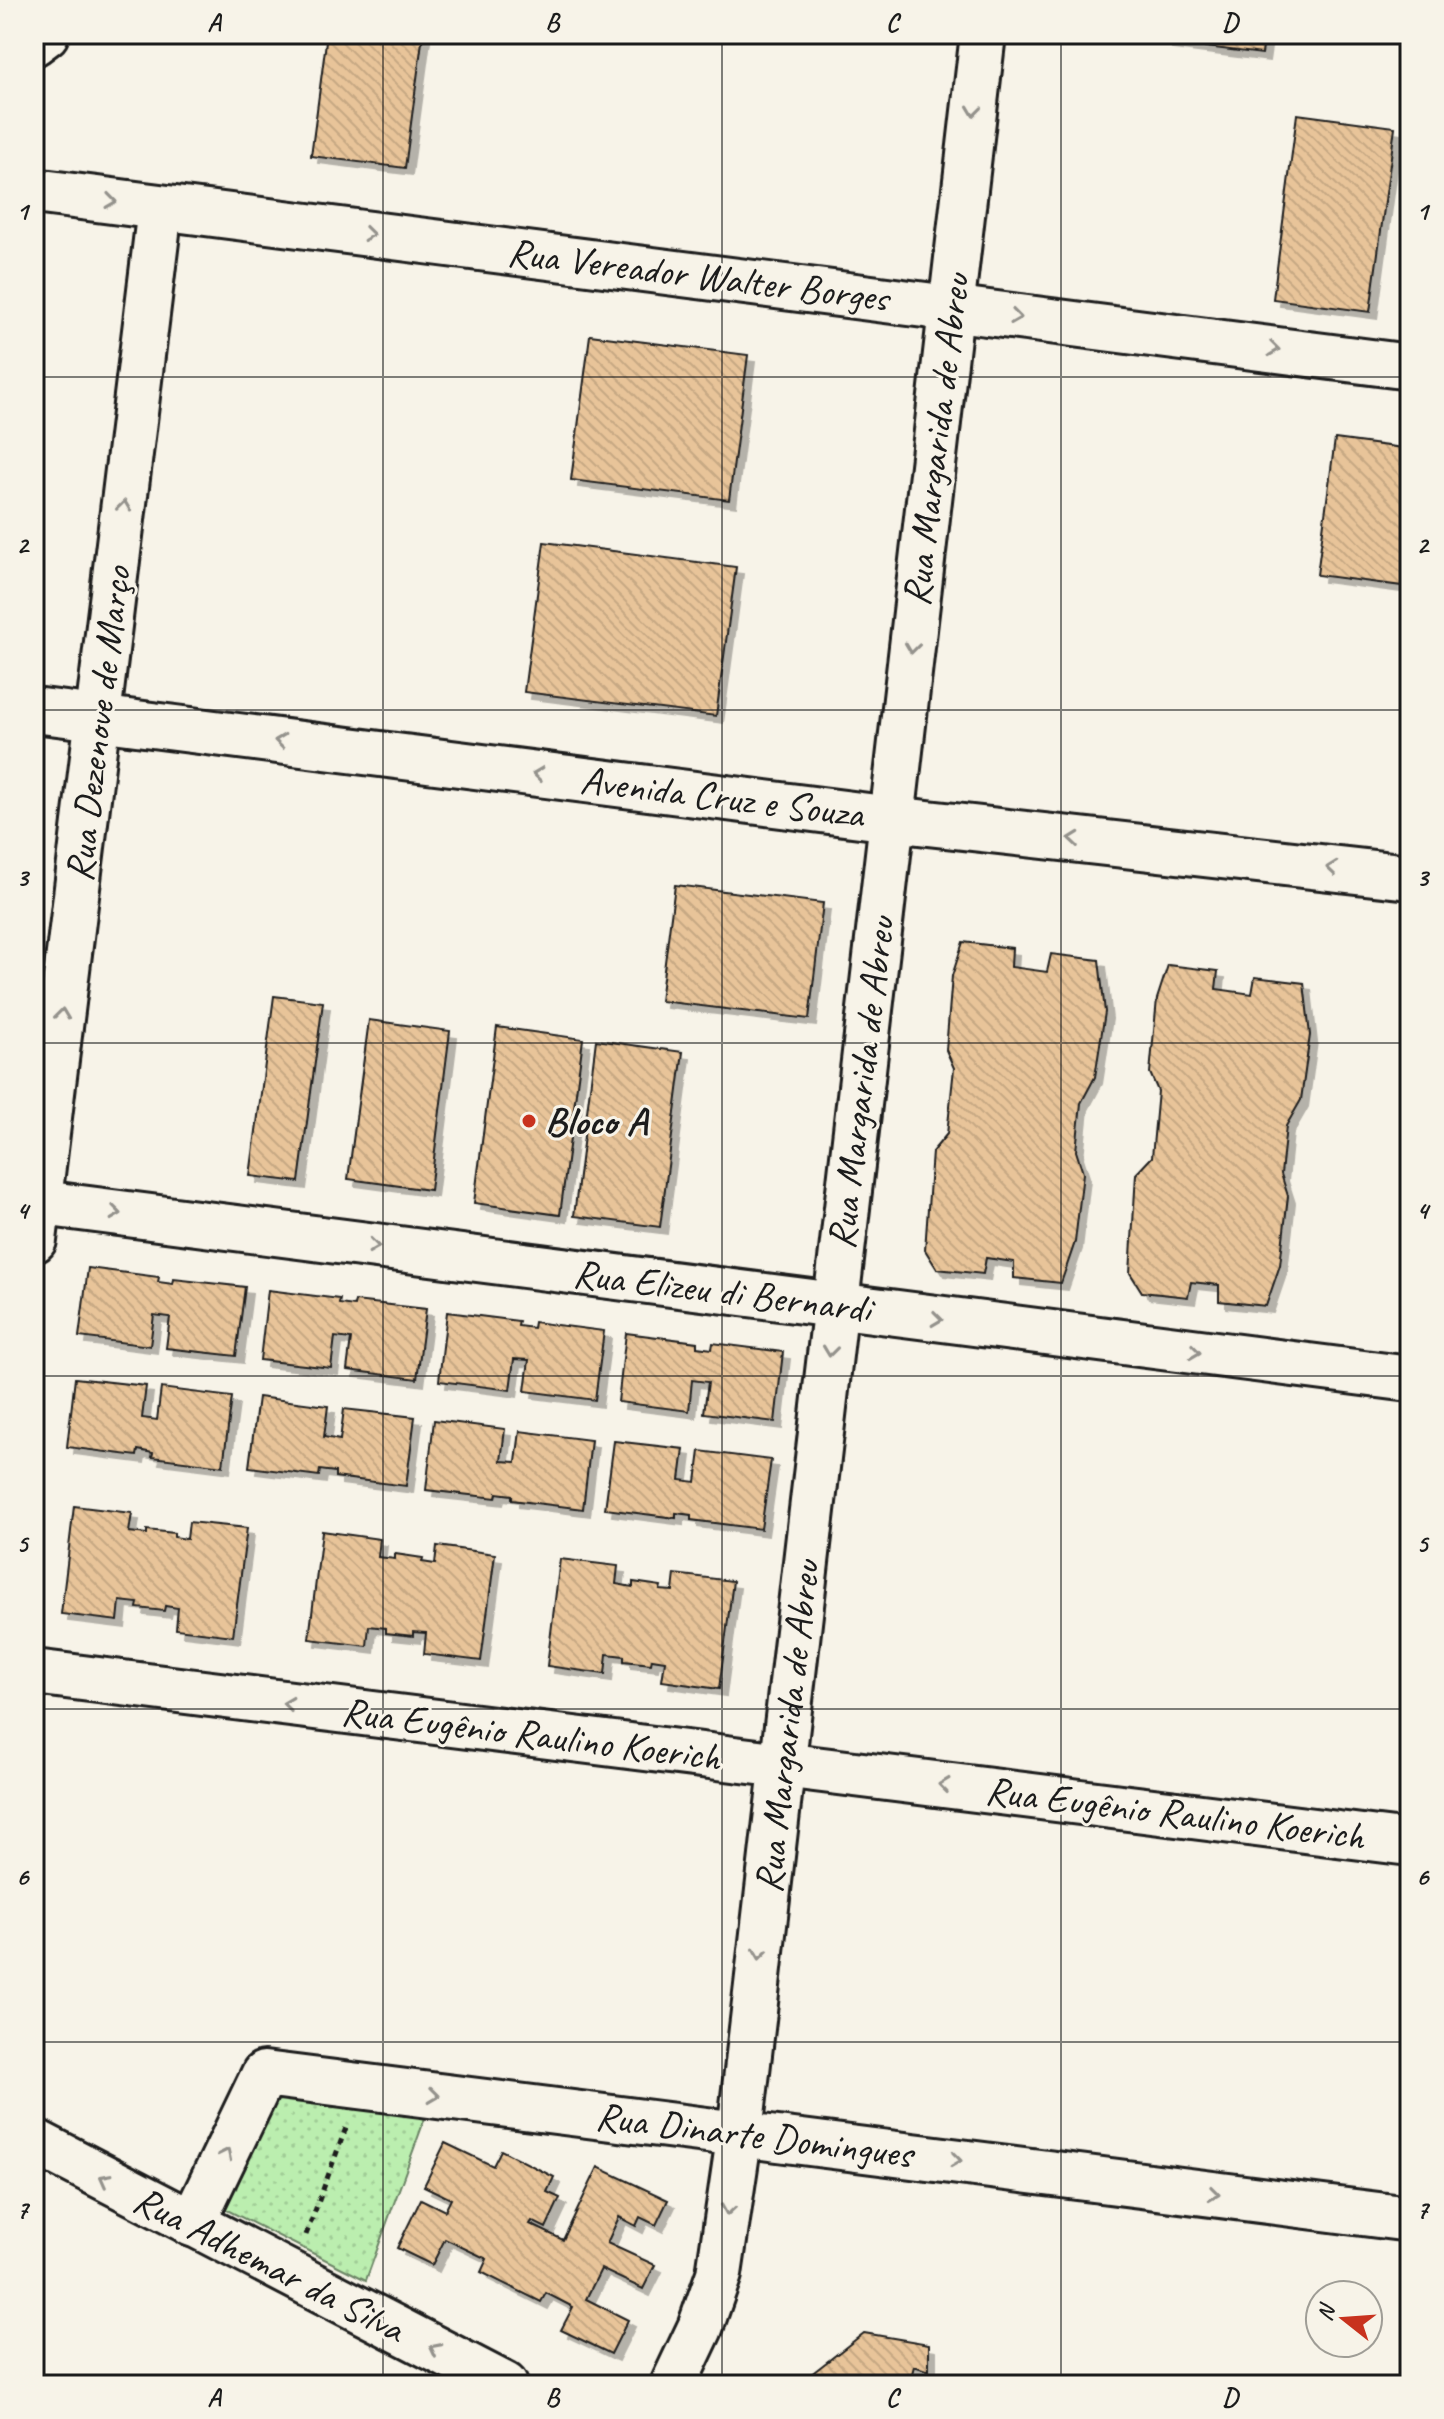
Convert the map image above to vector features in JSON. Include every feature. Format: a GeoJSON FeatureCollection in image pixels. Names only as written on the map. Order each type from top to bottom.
{"type":"FeatureCollection","features":[{"type":"Feature","properties":{"kind":"street"},"geometry":{"type":"LineString","coordinates":[[34,43],[46,34]]}},
{"type":"Feature","properties":{"kind":"street","name":"Rua Margarida de Abreu"},"geometry":{"type":"LineString","coordinates":[[673,2385],[700,2328],[719,2274],[740,2132],[983,34]]}},
{"type":"Feature","properties":{"kind":"street","name":"Rua Vereador Walter Borges"},"geometry":{"type":"LineString","coordinates":[[34,191],[1410,367]]}},
{"type":"Feature","properties":{"kind":"street","name":"Rua Dezenove de Março"},"geometry":{"type":"LineString","coordinates":[[36,1215],[160,208]]}},
{"type":"Feature","properties":{"kind":"street","name":"Avenida Cruz e Souza"},"geometry":{"type":"LineString","coordinates":[[34,710],[892,819],[1410,877]]}},
{"type":"Feature","properties":{"kind":"street","name":"Rua Elizeu di Bernardi"},"geometry":{"type":"LineString","coordinates":[[36,1215],[836,1305],[1410,1379]]}},
{"type":"Feature","properties":{"kind":"street","name":"Rua Eugênio Raulino Koerich"},"geometry":{"type":"LineString","coordinates":[[34,1672],[1410,1843]]}},
{"type":"Feature","properties":{"kind":"street","name":"Rua Dinarte Domingues"},"geometry":{"type":"LineString","coordinates":[[192,2224],[264,2074],[1410,2219]]}},
{"type":"Feature","properties":{"kind":"street","name":"Rua Adhemar da Silva"},"geometry":{"type":"LineString","coordinates":[[34,2141],[505,2385]]}},
{"type":"Feature","properties":{"kind":"path"},"geometry":{"type":"LineString","coordinates":[[303,2241],[351,2116]]}},
{"type":"Feature","properties":{"kind":"green space"},"geometry":{"type":"Polygon","coordinates":[[[274,2096],[425,2118],[366,2280],[221,2207],[274,2096]]]}},
{"type":"Feature","properties":{"kind":"building"},"geometry":{"type":"Polygon","coordinates":[[[327,34],[423,34],[405,168],[311,156],[327,34]]]}},
{"type":"Feature","properties":{"kind":"building"},"geometry":{"type":"Polygon","coordinates":[[[1166,34],[1265,34],[1262,54],[1165,42],[1166,34]]]}},
{"type":"Feature","properties":{"kind":"building"},"geometry":{"type":"Polygon","coordinates":[[[1297,114],[1395,127],[1370,312],[1273,299],[1297,114]]]}},
{"type":"Feature","properties":{"kind":"building"},"geometry":{"type":"Polygon","coordinates":[[[590,335],[748,355],[729,500],[571,480],[590,335]]]}},
{"type":"Feature","properties":{"kind":"building"},"geometry":{"type":"Polygon","coordinates":[[[1335,439],[1410,449],[1410,587],[1317,575],[1335,439]]]}},
{"type":"Feature","properties":{"kind":"building"},"geometry":{"type":"Polygon","coordinates":[[[544,542],[736,567],[716,716],[524,692],[544,542]]]}},
{"type":"Feature","properties":{"kind":"building"},"geometry":{"type":"Polygon","coordinates":[[[675,885],[823,903],[809,1019],[660,1001],[675,885]]]}},
{"type":"Feature","properties":{"kind":"building"},"geometry":{"type":"Polygon","coordinates":[[[963,942],[1012,948],[1011,967],[1047,972],[1051,954],[1099,960],[1105,1012],[1095,1077],[1081,1103],[1076,1151],[1083,1173],[1075,1242],[1061,1283],[1014,1278],[1014,1262],[986,1258],[983,1274],[937,1269],[925,1250],[932,1152],[947,1134],[954,1068],[946,1050],[952,976],[963,942]]]}},
{"type":"Feature","properties":{"kind":"building"},"geometry":{"type":"Polygon","coordinates":[[[1168,965],[1218,971],[1216,989],[1252,994],[1255,977],[1304,983],[1310,1035],[1301,1100],[1286,1126],[1281,1174],[1288,1196],[1280,1265],[1266,1306],[1219,1301],[1219,1285],[1191,1282],[1188,1297],[1142,1292],[1130,1273],[1136,1174],[1152,1157],[1158,1091],[1150,1073],[1157,999],[1168,965]]]}},
{"type":"Feature","properties":{"kind":"building"},"geometry":{"type":"Polygon","coordinates":[[[274,996],[323,1002],[299,1182],[250,1176],[274,996]]]}},
{"type":"Feature","properties":{"kind":"building"},"geometry":{"type":"Polygon","coordinates":[[[369,1020],[450,1031],[430,1190],[348,1179],[369,1020]]]}},
{"type":"Feature","properties":{"kind":"building","name":"Bloco A"},"geometry":{"type":"Polygon","coordinates":[[[497,1027],[583,1039],[560,1215],[474,1203],[497,1027]]]}},
{"type":"Feature","properties":{"kind":"building"},"geometry":{"type":"Polygon","coordinates":[[[596,1040],[683,1052],[660,1227],[574,1216],[596,1040]]]}},
{"type":"Feature","properties":{"kind":"building"},"geometry":{"type":"Polygon","coordinates":[[[88,1268],[159,1277],[158,1282],[173,1284],[174,1279],[245,1287],[236,1356],[166,1348],[170,1317],[154,1315],[150,1346],[79,1337],[88,1268]]]}},
{"type":"Feature","properties":{"kind":"building"},"geometry":{"type":"Polygon","coordinates":[[[268,1290],[340,1299],[339,1304],[354,1306],[355,1301],[426,1309],[417,1379],[347,1370],[351,1339],[335,1337],[331,1368],[260,1360],[268,1290]]]}},
{"type":"Feature","properties":{"kind":"building"},"geometry":{"type":"Polygon","coordinates":[[[447,1312],[519,1321],[518,1326],[533,1328],[534,1322],[604,1331],[595,1400],[525,1391],[529,1360],[514,1359],[510,1390],[439,1381],[447,1312]]]}},
{"type":"Feature","properties":{"kind":"building"},"geometry":{"type":"Polygon","coordinates":[[[626,1333],[697,1342],[697,1347],[712,1349],[713,1343],[783,1352],[775,1422],[704,1413],[708,1382],[692,1380],[689,1411],[618,1402],[626,1333]]]}},
{"type":"Feature","properties":{"kind":"building"},"geometry":{"type":"Polygon","coordinates":[[[75,1378],[146,1386],[142,1418],[157,1420],[161,1388],[232,1397],[223,1466],[152,1457],[153,1453],[138,1450],[137,1456],[67,1447],[75,1378]]]}},
{"type":"Feature","properties":{"kind":"building"},"geometry":{"type":"Polygon","coordinates":[[[258,1397],[328,1406],[324,1437],[340,1440],[344,1409],[415,1417],[406,1486],[335,1477],[335,1472],[320,1470],[319,1476],[249,1467],[258,1397]]]}},
{"type":"Feature","properties":{"kind":"building"},"geometry":{"type":"Polygon","coordinates":[[[434,1420],[505,1429],[501,1461],[516,1462],[520,1431],[591,1440],[583,1509],[512,1500],[512,1495],[497,1493],[496,1498],[426,1490],[434,1420]]]}},
{"type":"Feature","properties":{"kind":"building"},"geometry":{"type":"Polygon","coordinates":[[[614,1441],[684,1449],[680,1480],[696,1482],[700,1451],[771,1460],[761,1529],[691,1520],[691,1515],[676,1513],[676,1518],[605,1509],[614,1441]]]}},
{"type":"Feature","properties":{"kind":"building"},"geometry":{"type":"Polygon","coordinates":[[[74,1506],[132,1513],[129,1532],[174,1533],[174,1537],[187,1539],[189,1522],[247,1528],[233,1636],[176,1629],[178,1608],[165,1606],[164,1611],[137,1608],[138,1603],[120,1601],[118,1621],[61,1614],[74,1506]]]}},
{"type":"Feature","properties":{"kind":"building"},"geometry":{"type":"Polygon","coordinates":[[[322,1531],[380,1539],[378,1557],[395,1559],[395,1554],[423,1558],[422,1562],[435,1564],[437,1546],[495,1554],[481,1661],[424,1654],[426,1633],[413,1632],[413,1636],[386,1633],[386,1628],[369,1626],[367,1646],[309,1639],[322,1531]]]}},
{"type":"Feature","properties":{"kind":"building"},"geometry":{"type":"Polygon","coordinates":[[[560,1559],[618,1566],[616,1584],[633,1587],[633,1582],[673,1591],[675,1574],[733,1581],[719,1689],[662,1681],[665,1661],[652,1659],[651,1664],[624,1661],[624,1656],[607,1654],[605,1674],[547,1666],[560,1559]]]}},
{"type":"Feature","properties":{"kind":"building"},"geometry":{"type":"Polygon","coordinates":[[[445,2143],[493,2166],[501,2150],[554,2177],[547,2192],[560,2198],[546,2228],[532,2221],[530,2224],[563,2240],[598,2167],[668,2200],[656,2225],[640,2217],[636,2226],[619,2217],[607,2243],[655,2265],[643,2289],[601,2269],[586,2299],[628,2320],[611,2354],[561,2330],[573,2307],[546,2293],[541,2302],[481,2272],[487,2259],[445,2239],[432,2265],[397,2248],[421,2199],[445,2211],[451,2199],[424,2186],[445,2143]]]}},
{"type":"Feature","properties":{"kind":"building"},"geometry":{"type":"Polygon","coordinates":[[[864,2333],[929,2344],[929,2371],[914,2366],[909,2385],[808,2385],[810,2375],[864,2333]]]}},
{"type":"Feature","properties":{"kind":"building"},"geometry":{"type":"Polygon","coordinates":[[[1410,2340],[1410,2385],[1401,2385],[1410,2340]]]}},
{"type":"Feature","properties":{"kind":"place","name":"Bloco A"},"geometry":{"type":"Point","coordinates":[529,1121]}}]}
